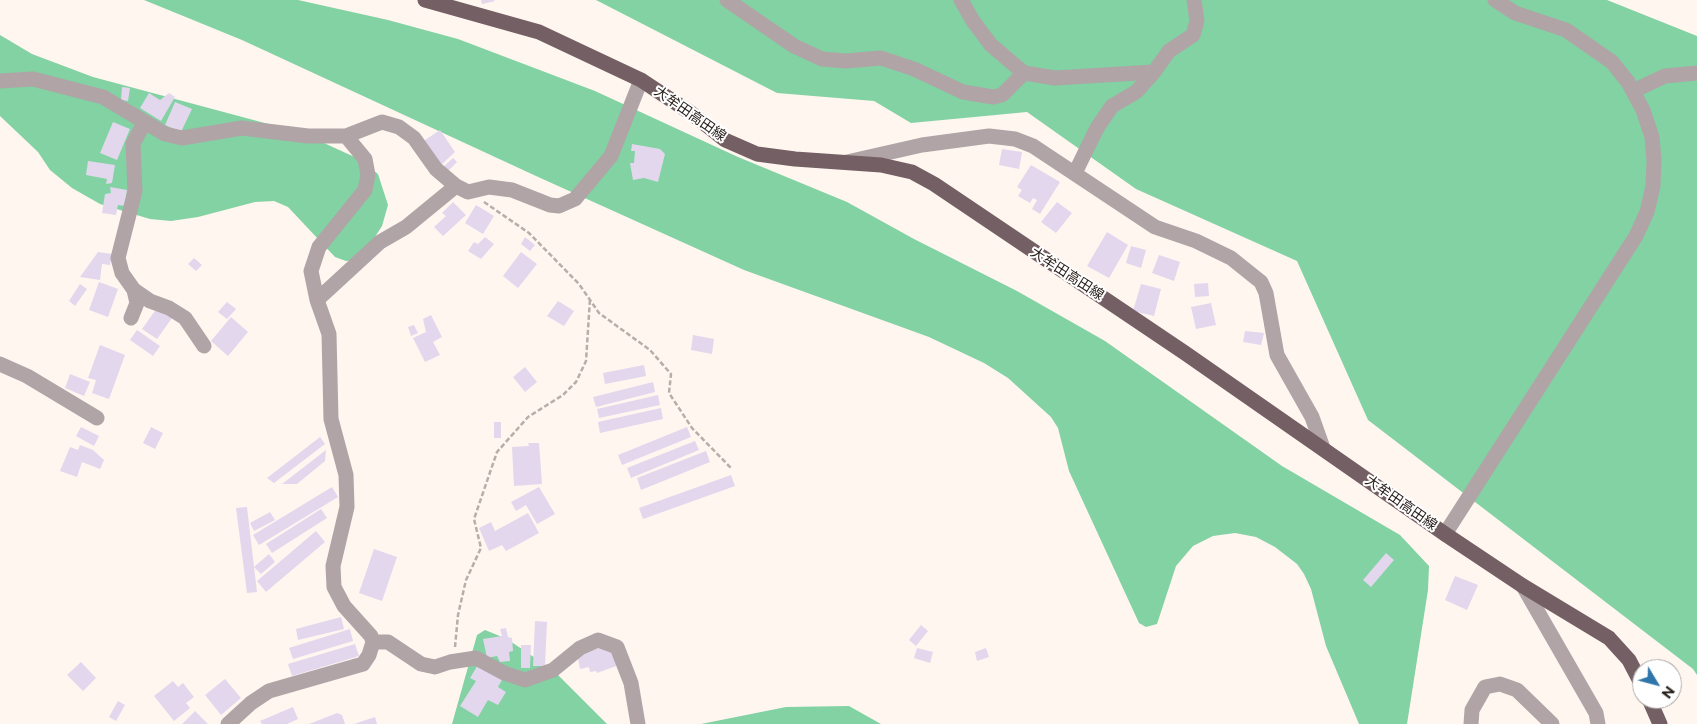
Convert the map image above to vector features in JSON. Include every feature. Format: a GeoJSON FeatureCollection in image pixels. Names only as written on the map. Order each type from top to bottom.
{"type":"FeatureCollection","features":[{"type":"Feature","properties":{"kind":"main road","name":"大牟田高田線"},"geometry":{"type":"LineString","coordinates":[[425,0],[539,32],[641,80],[691,113],[725,140],[757,154],[882,165],[904,170],[934,184],[1323,448],[1445,534],[1524,586],[1609,638],[1632,667]]}},
{"type":"Feature","properties":{"kind":"main road"},"geometry":{"type":"LineString","coordinates":[[1653,709],[1660,724]]}},
{"type":"Feature","properties":{"kind":"street"},"geometry":{"type":"LineString","coordinates":[[727,0],[794,46],[822,59],[846,61],[881,58],[914,69],[963,92],[993,97],[1002,95],[1024,73]]}},
{"type":"Feature","properties":{"kind":"street"},"geometry":{"type":"LineString","coordinates":[[961,0],[973,21],[992,45],[1024,73],[1055,78],[1154,72]]}},
{"type":"Feature","properties":{"kind":"street"},"geometry":{"type":"LineString","coordinates":[[1075,173],[1097,128],[1112,106],[1136,92],[1154,72],[1168,51],[1193,35],[1197,21],[1194,0]]}},
{"type":"Feature","properties":{"kind":"street"},"geometry":{"type":"LineString","coordinates":[[1445,534],[1636,236],[1647,212],[1653,186],[1654,161],[1652,137],[1643,110],[1633,91],[1612,62],[1566,30],[1515,14],[1495,0]]}},
{"type":"Feature","properties":{"kind":"street"},"geometry":{"type":"LineString","coordinates":[[1633,91],[1665,76],[1697,73]]}},
{"type":"Feature","properties":{"kind":"street"},"geometry":{"type":"LineString","coordinates":[[0,81],[33,79],[103,98],[165,134],[182,138],[242,128],[308,136],[346,136],[359,129],[382,122],[399,127],[414,138],[436,168],[462,189]]}},
{"type":"Feature","properties":{"kind":"street"},"geometry":{"type":"LineString","coordinates":[[317,300],[380,242],[406,227],[462,189],[490,187],[512,190],[550,205],[559,206],[575,199],[611,156],[641,80]]}},
{"type":"Feature","properties":{"kind":"street"},"geometry":{"type":"LineString","coordinates":[[144,123],[133,144],[135,191],[118,258],[122,273],[134,290],[150,301],[169,308],[185,318],[204,346]]}},
{"type":"Feature","properties":{"kind":"street"},"geometry":{"type":"LineString","coordinates":[[228,724],[251,703],[269,691],[363,664],[369,655],[373,642],[371,636],[344,606],[334,587],[333,566],[347,507],[346,475],[331,419],[329,334],[317,300],[311,271],[319,247],[365,190],[368,175],[365,159],[346,136]]}},
{"type":"Feature","properties":{"kind":"street"},"geometry":{"type":"LineString","coordinates":[[845,162],[922,145],[989,136],[1015,139],[1033,146],[1155,227],[1196,241],[1232,258],[1261,282],[1266,293],[1277,355],[1312,417],[1323,448]]}},
{"type":"Feature","properties":{"kind":"street"},"geometry":{"type":"LineString","coordinates":[[131,318],[137,302],[134,290]]}},
{"type":"Feature","properties":{"kind":"street"},"geometry":{"type":"LineString","coordinates":[[0,364],[27,376],[97,418]]}},
{"type":"Feature","properties":{"kind":"street"},"geometry":{"type":"LineString","coordinates":[[1524,586],[1596,713],[1598,724]]}},
{"type":"Feature","properties":{"kind":"street"},"geometry":{"type":"LineString","coordinates":[[373,642],[388,642],[421,664],[435,668],[450,662],[476,658],[504,673],[525,680],[553,670],[580,648],[598,640],[618,647],[631,683],[638,724]]}},
{"type":"Feature","properties":{"kind":"street"},"geometry":{"type":"LineString","coordinates":[[1471,724],[1472,710],[1485,687],[1500,684],[1517,690],[1552,724]]}},
{"type":"Feature","properties":{"kind":"path"},"geometry":{"type":"LineString","coordinates":[[462,189],[529,233],[579,284],[599,313],[650,350],[671,374],[670,393],[692,428],[731,468]]}},
{"type":"Feature","properties":{"kind":"path"},"geometry":{"type":"LineString","coordinates":[[450,662],[456,644],[458,615],[466,580],[481,548],[474,519],[497,452],[528,417],[563,395],[576,382],[586,361],[590,300]]}},
{"type":"Feature","properties":{"kind":"green space"},"geometry":{"type":"Polygon","coordinates":[[[144,0],[298,0],[388,20],[458,39],[595,91],[738,157],[847,202],[914,239],[1017,291],[1105,341],[1282,466],[1400,535],[1429,566],[1428,590],[1407,724],[1359,724],[1326,646],[1311,589],[1304,574],[1297,564],[1275,547],[1256,537],[1235,533],[1213,536],[1193,546],[1176,566],[1157,624],[1146,627],[1139,623],[1069,471],[1058,428],[1051,417],[1008,378],[984,363],[929,337],[744,270],[242,40],[144,0]]]}},
{"type":"Feature","properties":{"kind":"green space"},"geometry":{"type":"Polygon","coordinates":[[[596,0],[1607,0],[1697,36],[1697,675],[1682,659],[1368,420],[1297,261],[1136,189],[1027,112],[911,123],[874,101],[777,93],[596,0]]]}},
{"type":"Feature","properties":{"kind":"green space"},"geometry":{"type":"Polygon","coordinates":[[[0,35],[32,54],[93,77],[302,133],[359,159],[378,174],[388,205],[382,226],[366,251],[355,260],[346,261],[335,257],[288,207],[274,201],[255,202],[198,217],[171,221],[150,219],[100,204],[72,188],[50,170],[38,152],[0,116],[0,35]]]}},
{"type":"Feature","properties":{"kind":"green space"},"geometry":{"type":"Polygon","coordinates":[[[485,630],[507,639],[553,670],[607,724],[452,724],[477,635],[485,630]]]}},
{"type":"Feature","properties":{"kind":"green space"},"geometry":{"type":"Polygon","coordinates":[[[849,706],[881,724],[701,724],[786,707],[849,706]]]}},
{"type":"Feature","properties":{"kind":"building"},"geometry":{"type":"Polygon","coordinates":[[[481,0],[494,0],[495,1],[482,4],[481,0]]]}},
{"type":"Feature","properties":{"kind":"building"},"geometry":{"type":"Polygon","coordinates":[[[122,87],[130,88],[128,101],[121,100],[122,87]]]}},
{"type":"Feature","properties":{"kind":"building"},"geometry":{"type":"Polygon","coordinates":[[[149,93],[160,100],[169,93],[175,97],[161,121],[140,108],[149,93]]]}},
{"type":"Feature","properties":{"kind":"building"},"geometry":{"type":"Polygon","coordinates":[[[175,102],[192,109],[181,132],[165,125],[175,102]]]}},
{"type":"Feature","properties":{"kind":"building"},"geometry":{"type":"Polygon","coordinates":[[[113,122],[130,129],[117,160],[100,153],[113,122]]]}},
{"type":"Feature","properties":{"kind":"building"},"geometry":{"type":"Polygon","coordinates":[[[440,130],[455,152],[439,167],[422,142],[440,130]]]}},
{"type":"Feature","properties":{"kind":"building"},"geometry":{"type":"Polygon","coordinates":[[[632,144],[660,149],[665,154],[658,182],[644,178],[633,180],[630,163],[634,163],[635,151],[631,151],[632,144]]]}},
{"type":"Feature","properties":{"kind":"building"},"geometry":{"type":"Polygon","coordinates":[[[1002,149],[1022,152],[1019,169],[999,165],[1002,149]]]}},
{"type":"Feature","properties":{"kind":"building"},"geometry":{"type":"Polygon","coordinates":[[[453,158],[457,162],[446,173],[441,169],[453,158]]]}},
{"type":"Feature","properties":{"kind":"building"},"geometry":{"type":"Polygon","coordinates":[[[88,161],[115,165],[112,183],[106,184],[107,179],[86,175],[88,161]]]}},
{"type":"Feature","properties":{"kind":"building"},"geometry":{"type":"Polygon","coordinates":[[[1031,165],[1060,182],[1040,214],[1032,209],[1037,200],[1033,198],[1030,203],[1018,196],[1022,190],[1017,187],[1031,165]]]}},
{"type":"Feature","properties":{"kind":"building"},"geometry":{"type":"Polygon","coordinates":[[[110,187],[127,190],[125,206],[118,205],[116,215],[102,213],[105,194],[111,193],[110,187]]]}},
{"type":"Feature","properties":{"kind":"building"},"geometry":{"type":"Polygon","coordinates":[[[453,202],[466,215],[443,236],[434,227],[446,216],[442,213],[453,202]]]}},
{"type":"Feature","properties":{"kind":"building"},"geometry":{"type":"Polygon","coordinates":[[[1057,202],[1072,213],[1056,233],[1041,222],[1057,202]]]}},
{"type":"Feature","properties":{"kind":"building"},"geometry":{"type":"Polygon","coordinates":[[[476,205],[494,216],[483,234],[465,223],[476,205]]]}},
{"type":"Feature","properties":{"kind":"building"},"geometry":{"type":"Polygon","coordinates":[[[1107,232],[1128,245],[1109,278],[1087,266],[1107,232]]]}},
{"type":"Feature","properties":{"kind":"building"},"geometry":{"type":"Polygon","coordinates":[[[485,237],[494,244],[481,259],[468,251],[474,242],[478,244],[485,237]]]}},
{"type":"Feature","properties":{"kind":"building"},"geometry":{"type":"Polygon","coordinates":[[[525,237],[535,245],[530,251],[521,244],[525,237]]]}},
{"type":"Feature","properties":{"kind":"building"},"geometry":{"type":"Polygon","coordinates":[[[1131,246],[1146,250],[1141,268],[1126,263],[1131,246]]]}},
{"type":"Feature","properties":{"kind":"building"},"geometry":{"type":"Polygon","coordinates":[[[98,252],[112,254],[110,265],[102,264],[100,280],[80,277],[98,252]]]}},
{"type":"Feature","properties":{"kind":"building"},"geometry":{"type":"Polygon","coordinates":[[[521,252],[537,264],[518,288],[503,276],[521,252]]]}},
{"type":"Feature","properties":{"kind":"building"},"geometry":{"type":"Polygon","coordinates":[[[1159,255],[1180,262],[1174,281],[1152,273],[1159,255]]]}},
{"type":"Feature","properties":{"kind":"building"},"geometry":{"type":"Polygon","coordinates":[[[194,258],[202,265],[196,271],[188,264],[194,258]]]}},
{"type":"Feature","properties":{"kind":"building"},"geometry":{"type":"Polygon","coordinates":[[[99,282],[118,289],[108,317],[89,310],[99,282]]]}},
{"type":"Feature","properties":{"kind":"building"},"geometry":{"type":"Polygon","coordinates":[[[1208,283],[1209,296],[1195,297],[1194,284],[1208,283]]]}},
{"type":"Feature","properties":{"kind":"building"},"geometry":{"type":"Polygon","coordinates":[[[80,284],[87,289],[75,306],[69,301],[80,284]]]}},
{"type":"Feature","properties":{"kind":"building"},"geometry":{"type":"Polygon","coordinates":[[[1141,284],[1161,289],[1154,316],[1133,311],[1141,284]]]}},
{"type":"Feature","properties":{"kind":"building"},"geometry":{"type":"Polygon","coordinates":[[[558,301],[574,311],[564,326],[547,316],[558,301]]]}},
{"type":"Feature","properties":{"kind":"building"},"geometry":{"type":"Polygon","coordinates":[[[227,302],[236,309],[227,319],[218,312],[227,302]]]}},
{"type":"Feature","properties":{"kind":"building"},"geometry":{"type":"Polygon","coordinates":[[[1211,303],[1216,325],[1196,329],[1191,307],[1211,303]]]}},
{"type":"Feature","properties":{"kind":"building"},"geometry":{"type":"Polygon","coordinates":[[[157,308],[172,318],[157,339],[142,329],[157,308]]]}},
{"type":"Feature","properties":{"kind":"building"},"geometry":{"type":"Polygon","coordinates":[[[431,315],[442,337],[433,342],[440,355],[425,362],[413,338],[426,332],[423,319],[431,315]]]}},
{"type":"Feature","properties":{"kind":"building"},"geometry":{"type":"Polygon","coordinates":[[[231,317],[248,332],[228,356],[211,341],[231,317]]]}},
{"type":"Feature","properties":{"kind":"building"},"geometry":{"type":"Polygon","coordinates":[[[414,325],[418,333],[411,336],[408,327],[414,325]]]}},
{"type":"Feature","properties":{"kind":"building"},"geometry":{"type":"Polygon","coordinates":[[[137,330],[160,346],[153,356],[130,340],[137,330]]]}},
{"type":"Feature","properties":{"kind":"building"},"geometry":{"type":"Polygon","coordinates":[[[1245,331],[1264,333],[1261,345],[1243,342],[1245,331]]]}},
{"type":"Feature","properties":{"kind":"building"},"geometry":{"type":"Polygon","coordinates":[[[693,335],[714,339],[712,354],[691,350],[693,335]]]}},
{"type":"Feature","properties":{"kind":"building"},"geometry":{"type":"Polygon","coordinates":[[[100,345],[125,355],[109,399],[92,393],[96,380],[88,378],[100,345]]]}},
{"type":"Feature","properties":{"kind":"building"},"geometry":{"type":"Polygon","coordinates":[[[644,365],[646,376],[605,384],[603,373],[644,365]]]}},
{"type":"Feature","properties":{"kind":"building"},"geometry":{"type":"Polygon","coordinates":[[[525,367],[537,382],[525,392],[513,377],[525,367]]]}},
{"type":"Feature","properties":{"kind":"building"},"geometry":{"type":"Polygon","coordinates":[[[70,374],[90,382],[84,396],[65,388],[70,374]]]}},
{"type":"Feature","properties":{"kind":"building"},"geometry":{"type":"Polygon","coordinates":[[[653,382],[655,392],[596,407],[593,397],[653,382]]]}},
{"type":"Feature","properties":{"kind":"building"},"geometry":{"type":"Polygon","coordinates":[[[658,395],[660,405],[599,418],[597,409],[658,395]]]}},
{"type":"Feature","properties":{"kind":"building"},"geometry":{"type":"Polygon","coordinates":[[[661,408],[663,419],[600,433],[598,422],[661,408]]]}},
{"type":"Feature","properties":{"kind":"building"},"geometry":{"type":"Polygon","coordinates":[[[494,422],[501,422],[501,438],[494,438],[494,422]]]}},
{"type":"Feature","properties":{"kind":"building"},"geometry":{"type":"Polygon","coordinates":[[[81,427],[99,436],[94,446],[76,436],[81,427]]]}},
{"type":"Feature","properties":{"kind":"building"},"geometry":{"type":"Polygon","coordinates":[[[151,427],[163,433],[155,449],[143,443],[151,427]]]}},
{"type":"Feature","properties":{"kind":"building"},"geometry":{"type":"Polygon","coordinates":[[[687,427],[691,437],[622,465],[618,455],[687,427]]]}},
{"type":"Feature","properties":{"kind":"building"},"geometry":{"type":"Polygon","coordinates":[[[320,437],[325,444],[274,483],[267,478],[320,437]]]}},
{"type":"Feature","properties":{"kind":"building"},"geometry":{"type":"Polygon","coordinates":[[[695,441],[699,450],[631,478],[627,468],[695,441]]]}},
{"type":"Feature","properties":{"kind":"building"},"geometry":{"type":"Polygon","coordinates":[[[528,443],[539,443],[542,484],[514,486],[512,447],[529,446],[528,443]]]}},
{"type":"Feature","properties":{"kind":"building"},"geometry":{"type":"Polygon","coordinates":[[[80,445],[93,450],[104,460],[100,469],[82,462],[77,477],[60,471],[70,447],[78,450],[80,445]]]}},
{"type":"Feature","properties":{"kind":"building"},"geometry":{"type":"Polygon","coordinates":[[[326,450],[325,461],[297,484],[282,484],[326,450]]]}},
{"type":"Feature","properties":{"kind":"building"},"geometry":{"type":"Polygon","coordinates":[[[706,451],[710,462],[641,490],[637,478],[706,451]]]}},
{"type":"Feature","properties":{"kind":"building"},"geometry":{"type":"Polygon","coordinates":[[[731,475],[735,486],[643,519],[639,508],[731,475]]]}},
{"type":"Feature","properties":{"kind":"building"},"geometry":{"type":"Polygon","coordinates":[[[332,487],[338,497],[259,545],[253,535],[332,487]]]}},
{"type":"Feature","properties":{"kind":"building"},"geometry":{"type":"Polygon","coordinates":[[[539,487],[555,514],[537,524],[526,505],[516,511],[511,502],[539,487]]]}},
{"type":"Feature","properties":{"kind":"building"},"geometry":{"type":"Polygon","coordinates":[[[247,507],[257,592],[247,593],[236,508],[247,507]]]}},
{"type":"Feature","properties":{"kind":"building"},"geometry":{"type":"Polygon","coordinates":[[[321,509],[327,518],[272,553],[266,544],[321,509]]]}},
{"type":"Feature","properties":{"kind":"building"},"geometry":{"type":"Polygon","coordinates":[[[270,512],[275,520],[254,531],[250,523],[270,512]]]}},
{"type":"Feature","properties":{"kind":"building"},"geometry":{"type":"Polygon","coordinates":[[[528,513],[539,533],[506,551],[502,545],[489,551],[479,528],[491,522],[495,531],[528,513]]]}},
{"type":"Feature","properties":{"kind":"building"},"geometry":{"type":"Polygon","coordinates":[[[316,531],[325,542],[266,592],[257,581],[316,531]]]}},
{"type":"Feature","properties":{"kind":"building"},"geometry":{"type":"Polygon","coordinates":[[[374,549],[397,557],[382,601],[359,593],[374,549]]]}},
{"type":"Feature","properties":{"kind":"building"},"geometry":{"type":"Polygon","coordinates":[[[1386,553],[1394,560],[1371,587],[1363,580],[1386,553]]]}},
{"type":"Feature","properties":{"kind":"building"},"geometry":{"type":"Polygon","coordinates":[[[269,554],[275,562],[261,574],[254,567],[269,554]]]}},
{"type":"Feature","properties":{"kind":"building"},"geometry":{"type":"Polygon","coordinates":[[[1455,576],[1478,585],[1467,610],[1445,600],[1455,576]]]}},
{"type":"Feature","properties":{"kind":"building"},"geometry":{"type":"Polygon","coordinates":[[[341,617],[344,629],[298,640],[296,629],[341,617]]]}},
{"type":"Feature","properties":{"kind":"building"},"geometry":{"type":"Polygon","coordinates":[[[535,621],[547,622],[545,666],[533,666],[535,621]]]}},
{"type":"Feature","properties":{"kind":"building"},"geometry":{"type":"Polygon","coordinates":[[[921,625],[928,631],[916,646],[909,640],[921,625]]]}},
{"type":"Feature","properties":{"kind":"building"},"geometry":{"type":"Polygon","coordinates":[[[506,628],[508,637],[512,638],[513,651],[509,652],[510,661],[500,662],[497,656],[487,658],[483,639],[502,636],[500,629],[506,628]]]}},
{"type":"Feature","properties":{"kind":"building"},"geometry":{"type":"Polygon","coordinates":[[[350,629],[353,641],[293,659],[289,648],[350,629]]]}},
{"type":"Feature","properties":{"kind":"building"},"geometry":{"type":"Polygon","coordinates":[[[355,644],[359,656],[292,676],[288,664],[355,644]]]}},
{"type":"Feature","properties":{"kind":"building"},"geometry":{"type":"Polygon","coordinates":[[[521,645],[531,645],[530,668],[521,668],[521,645]]]}},
{"type":"Feature","properties":{"kind":"building"},"geometry":{"type":"Polygon","coordinates":[[[600,648],[614,649],[619,665],[597,673],[596,671],[590,672],[589,667],[580,669],[577,652],[600,648]]]}},
{"type":"Feature","properties":{"kind":"building"},"geometry":{"type":"Polygon","coordinates":[[[917,648],[933,652],[930,663],[914,658],[917,648]]]}},
{"type":"Feature","properties":{"kind":"building"},"geometry":{"type":"Polygon","coordinates":[[[986,648],[989,657],[977,661],[975,652],[986,648]]]}},
{"type":"Feature","properties":{"kind":"building"},"geometry":{"type":"Polygon","coordinates":[[[81,662],[96,678],[83,691],[67,675],[81,662]]]}},
{"type":"Feature","properties":{"kind":"building"},"geometry":{"type":"Polygon","coordinates":[[[479,663],[503,678],[498,687],[506,692],[498,705],[488,700],[478,717],[460,706],[476,681],[470,678],[479,663]]]}},
{"type":"Feature","properties":{"kind":"building"},"geometry":{"type":"Polygon","coordinates":[[[225,679],[241,698],[221,715],[205,695],[225,679]]]}},
{"type":"Feature","properties":{"kind":"building"},"geometry":{"type":"Polygon","coordinates":[[[173,681],[178,687],[183,683],[194,697],[186,703],[190,708],[174,721],[154,696],[173,681]]]}},
{"type":"Feature","properties":{"kind":"building"},"geometry":{"type":"Polygon","coordinates":[[[118,701],[125,705],[116,721],[109,717],[118,701]]]}},
{"type":"Feature","properties":{"kind":"building"},"geometry":{"type":"Polygon","coordinates":[[[293,707],[298,719],[287,724],[262,724],[260,721],[293,707]]]}},
{"type":"Feature","properties":{"kind":"building"},"geometry":{"type":"Polygon","coordinates":[[[195,711],[208,724],[182,724],[195,711]]]}},
{"type":"Feature","properties":{"kind":"building"},"geometry":{"type":"Polygon","coordinates":[[[337,713],[342,715],[345,724],[309,724],[337,713]]]}},
{"type":"Feature","properties":{"kind":"building"},"geometry":{"type":"Polygon","coordinates":[[[375,717],[377,724],[354,724],[375,717]]]}}]}
